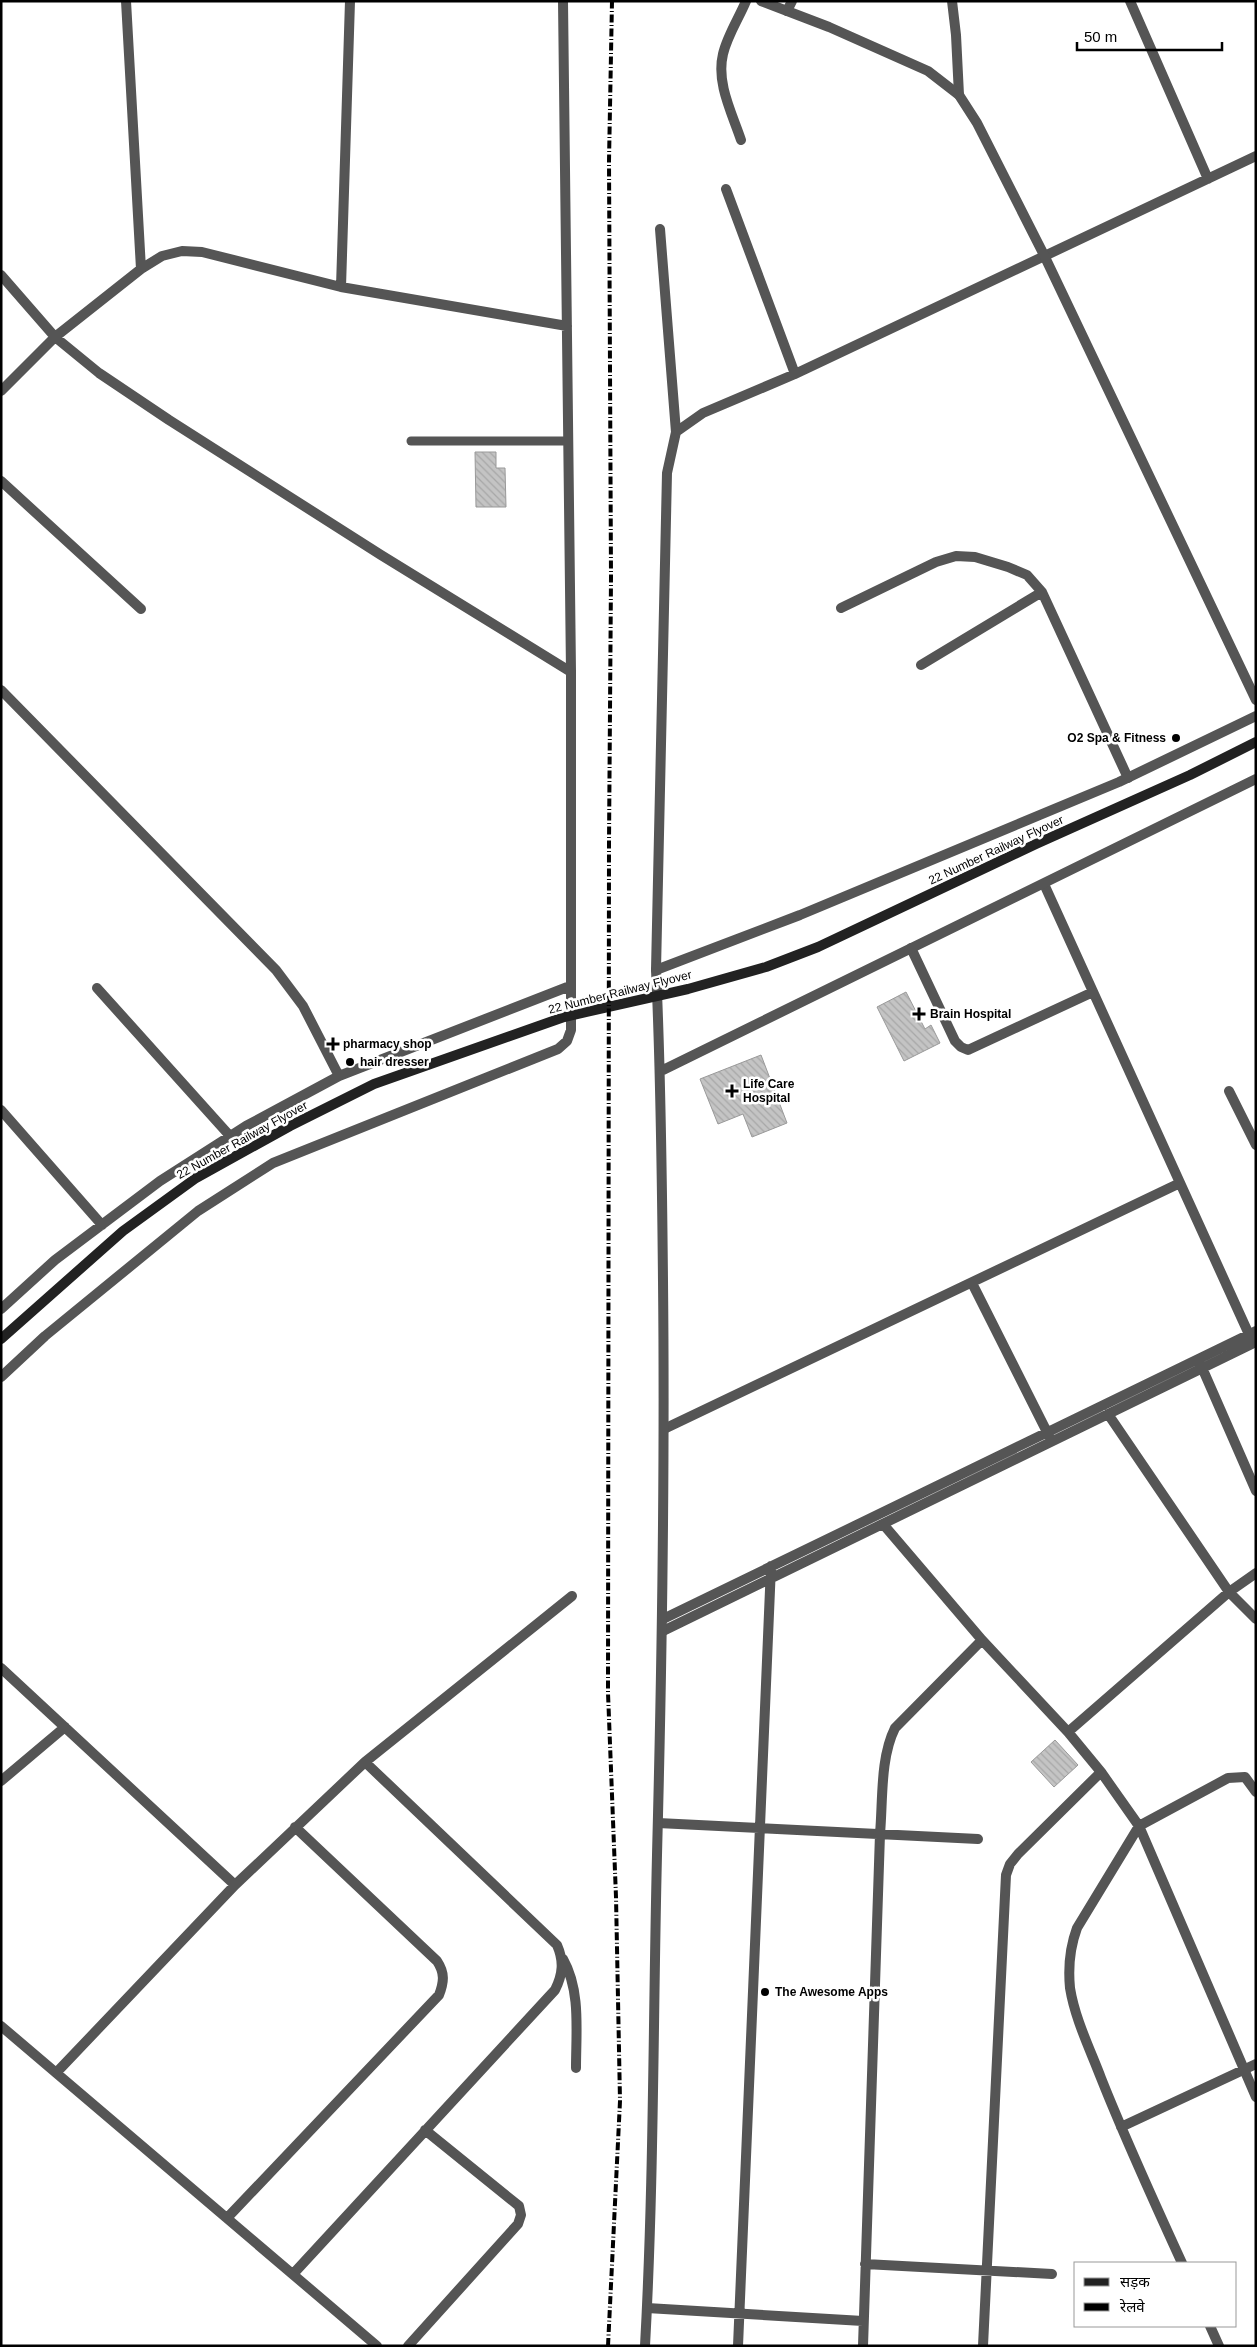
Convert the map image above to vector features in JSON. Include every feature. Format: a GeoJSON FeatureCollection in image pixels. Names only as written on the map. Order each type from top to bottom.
{"type":"FeatureCollection","features":[{"type":"Feature","properties":{"kind":"main road","name":"22 Number Railway Flyover"},"geometry":{"type":"LineString","coordinates":[[1,1339],[123,1231],[196,1178],[290,1126],[374,1084],[564,1017],[688,988],[766,967],[818,947],[1036,844],[1190,775],[1256,742]]}},
{"type":"Feature","properties":{"kind":"street"},"geometry":{"type":"LineString","coordinates":[[126,1],[141,269]]}},
{"type":"Feature","properties":{"kind":"street"},"geometry":{"type":"LineString","coordinates":[[342,287],[350,1]]}},
{"type":"Feature","properties":{"kind":"street"},"geometry":{"type":"LineString","coordinates":[[1,1377],[44,1336],[198,1211],[273,1163],[558,1049],[567,1041],[571,1030],[571,672],[563,1]]}},
{"type":"Feature","properties":{"kind":"street"},"geometry":{"type":"LineString","coordinates":[[742,140],[722,84],[720,68],[723,52],[746,1]]}},
{"type":"Feature","properties":{"kind":"street"},"geometry":{"type":"LineString","coordinates":[[761,1],[928,71],[959,95],[977,123],[1044,256],[1256,700]]}},
{"type":"Feature","properties":{"kind":"street"},"geometry":{"type":"LineString","coordinates":[[787,11],[792,1]]}},
{"type":"Feature","properties":{"kind":"street"},"geometry":{"type":"LineString","coordinates":[[952,1],[959,95]]}},
{"type":"Feature","properties":{"kind":"street"},"geometry":{"type":"LineString","coordinates":[[1130,1],[1208,179]]}},
{"type":"Feature","properties":{"kind":"street"},"geometry":{"type":"LineString","coordinates":[[676,432],[703,413],[795,374],[1256,156]]}},
{"type":"Feature","properties":{"kind":"street"},"geometry":{"type":"LineString","coordinates":[[726,189],[795,374]]}},
{"type":"Feature","properties":{"kind":"street"},"geometry":{"type":"LineString","coordinates":[[644,2346],[654,2109],[663,1631],[664,1429],[661,1071],[656,970],[667,473],[676,432],[660,229]]}},
{"type":"Feature","properties":{"kind":"street"},"geometry":{"type":"LineString","coordinates":[[1,391],[55,337],[141,269],[162,256],[182,251],[202,252],[342,287],[567,326]]}},
{"type":"Feature","properties":{"kind":"street"},"geometry":{"type":"LineString","coordinates":[[1,275],[55,337],[99,373],[169,420],[381,555],[571,672]]}},
{"type":"Feature","properties":{"kind":"street"},"geometry":{"type":"LineString","coordinates":[[1,480],[141,609]]}},
{"type":"Feature","properties":{"kind":"street"},"geometry":{"type":"LineString","coordinates":[[841,608],[936,562],[956,556],[975,557],[1008,566],[1027,575],[1042,592],[1128,778]]}},
{"type":"Feature","properties":{"kind":"street"},"geometry":{"type":"LineString","coordinates":[[921,664],[1042,592]]}},
{"type":"Feature","properties":{"kind":"street"},"geometry":{"type":"LineString","coordinates":[[1,690],[276,970],[303,1006],[339,1076]]}},
{"type":"Feature","properties":{"kind":"street"},"geometry":{"type":"LineString","coordinates":[[656,970],[800,915],[1128,778],[1256,716]]}},
{"type":"Feature","properties":{"kind":"street"},"geometry":{"type":"LineString","coordinates":[[661,1071],[1256,780]]}},
{"type":"Feature","properties":{"kind":"street"},"geometry":{"type":"LineString","coordinates":[[663,1619],[883,1524],[1108,1414],[1200,1364],[1253,1338],[1044,884]]}},
{"type":"Feature","properties":{"kind":"street"},"geometry":{"type":"LineString","coordinates":[[911,948],[954,1041],[961,1048],[968,1050],[1093,992]]}},
{"type":"Feature","properties":{"kind":"street"},"geometry":{"type":"LineString","coordinates":[[1,1309],[55,1260],[102,1224],[160,1181],[230,1136],[339,1076],[570,986]]}},
{"type":"Feature","properties":{"kind":"street"},"geometry":{"type":"LineString","coordinates":[[97,988],[230,1136]]}},
{"type":"Feature","properties":{"kind":"street"},"geometry":{"type":"LineString","coordinates":[[1229,1091],[1256,1145]]}},
{"type":"Feature","properties":{"kind":"street"},"geometry":{"type":"LineString","coordinates":[[1,1110],[102,1224]]}},
{"type":"Feature","properties":{"kind":"street"},"geometry":{"type":"LineString","coordinates":[[664,1429],[1180,1183]]}},
{"type":"Feature","properties":{"kind":"street"},"geometry":{"type":"LineString","coordinates":[[972,1283],[1052,1442]]}},
{"type":"Feature","properties":{"kind":"street"},"geometry":{"type":"LineString","coordinates":[[663,1631],[771,1572],[1046,1431],[1200,1364]]}},
{"type":"Feature","properties":{"kind":"street"},"geometry":{"type":"LineString","coordinates":[[1200,1364],[1256,1491]]}},
{"type":"Feature","properties":{"kind":"street"},"geometry":{"type":"LineString","coordinates":[[1108,1414],[1229,1592],[1256,1619]]}},
{"type":"Feature","properties":{"kind":"street"},"geometry":{"type":"LineString","coordinates":[[883,1524],[982,1640],[1068,1732],[1139,1826],[1256,2097]]}},
{"type":"Feature","properties":{"kind":"street"},"geometry":{"type":"LineString","coordinates":[[738,2346],[771,1572]]}},
{"type":"Feature","properties":{"kind":"street"},"geometry":{"type":"LineString","coordinates":[[1068,1732],[1229,1592],[1256,1573]]}},
{"type":"Feature","properties":{"kind":"street"},"geometry":{"type":"LineString","coordinates":[[56,2072],[235,1885],[365,1762],[572,1596]]}},
{"type":"Feature","properties":{"kind":"street"},"geometry":{"type":"LineString","coordinates":[[863,2346],[880,1834],[890,1738],[896,1728],[982,1640]]}},
{"type":"Feature","properties":{"kind":"street"},"geometry":{"type":"LineString","coordinates":[[1,1668],[235,1885]]}},
{"type":"Feature","properties":{"kind":"street"},"geometry":{"type":"LineString","coordinates":[[1,1781],[65,1727]]}},
{"type":"Feature","properties":{"kind":"street"},"geometry":{"type":"LineString","coordinates":[[365,1762],[557,1945],[571,1974],[575,1990],[576,2068]]}},
{"type":"Feature","properties":{"kind":"street"},"geometry":{"type":"LineString","coordinates":[[984,2346],[1006,1875],[1010,1864],[1018,1854],[1100,1772]]}},
{"type":"Feature","properties":{"kind":"street"},"geometry":{"type":"LineString","coordinates":[[1182,2262],[1121,2127],[1076,2016],[1070,1988],[1069,1966],[1072,1942],[1077,1928],[1139,1826],[1228,1778],[1245,1777],[1256,1792]]}},
{"type":"Feature","properties":{"kind":"street"},"geometry":{"type":"LineString","coordinates":[[658,1823],[978,1839]]}},
{"type":"Feature","properties":{"kind":"street"},"geometry":{"type":"LineString","coordinates":[[228,2217],[438,1996],[444,1984],[443,1970],[437,1961],[295,1827]]}},
{"type":"Feature","properties":{"kind":"street"},"geometry":{"type":"LineString","coordinates":[[294,2273],[555,1990],[562,1976],[562,1956]]}},
{"type":"Feature","properties":{"kind":"street"},"geometry":{"type":"LineString","coordinates":[[1,2026],[378,2346]]}},
{"type":"Feature","properties":{"kind":"street"},"geometry":{"type":"LineString","coordinates":[[1121,2127],[1256,2064]]}},
{"type":"Feature","properties":{"kind":"street"},"geometry":{"type":"LineString","coordinates":[[408,2346],[518,2224],[521,2216],[519,2206],[425,2130]]}},
{"type":"Feature","properties":{"kind":"street"},"geometry":{"type":"LineString","coordinates":[[866,2264],[1052,2274]]}},
{"type":"Feature","properties":{"kind":"street"},"geometry":{"type":"LineString","coordinates":[[647,2308],[864,2321]]}},
{"type":"Feature","properties":{"kind":"street"},"geometry":{"type":"LineString","coordinates":[[1210,2327],[1219,2346]]}},
{"type":"Feature","properties":{"kind":"lane"},"geometry":{"type":"LineString","coordinates":[[411,441],[568,441]]}},
{"type":"Feature","properties":{"kind":"building"},"geometry":{"type":"Polygon","coordinates":[[[475,452],[496,452],[496,468],[505,468],[506,507],[476,507],[475,452]]]}},
{"type":"Feature","properties":{"kind":"building"},"geometry":{"type":"Polygon","coordinates":[[[906,992],[925,1029],[931,1025],[940,1043],[904,1061],[877,1007],[906,992]]]}},
{"type":"Feature","properties":{"kind":"building"},"geometry":{"type":"Polygon","coordinates":[[[761,1055],[787,1123],[752,1137],[743,1114],[718,1124],[700,1079],[761,1055]]]}},
{"type":"Feature","properties":{"kind":"building"},"geometry":{"type":"Polygon","coordinates":[[[1055,1740],[1078,1765],[1054,1787],[1031,1762],[1055,1740]]]}},
{"type":"Feature","properties":{"kind":"railway"},"geometry":{"type":"LineString","coordinates":[[608,2346],[620,2101],[616,1897],[608,1693],[611,577],[609,161],[612,1]]}},
{"type":"Feature","properties":{"kind":"place","name":"O2 Spa & Fitness"},"geometry":{"type":"Point","coordinates":[1176,738]}},
{"type":"Feature","properties":{"kind":"place","name":"Brain Hospital"},"geometry":{"type":"Point","coordinates":[919,1014]}},
{"type":"Feature","properties":{"kind":"place","name":"pharmacy shop"},"geometry":{"type":"Point","coordinates":[333,1044]}},
{"type":"Feature","properties":{"kind":"place","name":"hair dresser"},"geometry":{"type":"Point","coordinates":[350,1062]}},
{"type":"Feature","properties":{"kind":"place","name":"Life Care Hospital"},"geometry":{"type":"Point","coordinates":[732,1091]}},
{"type":"Feature","properties":{"kind":"place","name":"The Awesome Apps"},"geometry":{"type":"Point","coordinates":[765,1992]}}]}
